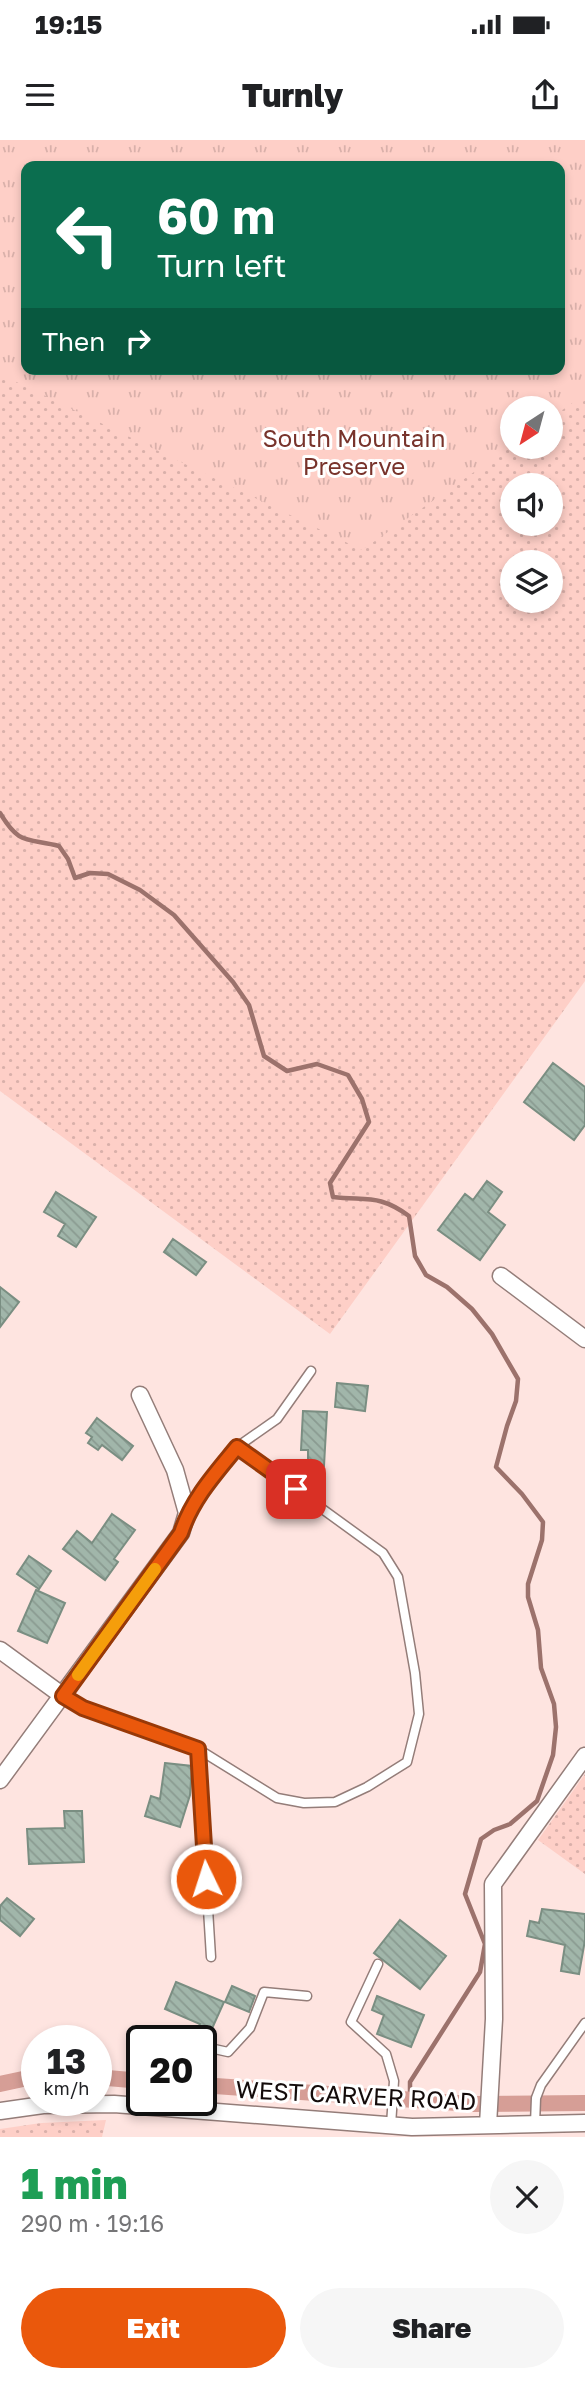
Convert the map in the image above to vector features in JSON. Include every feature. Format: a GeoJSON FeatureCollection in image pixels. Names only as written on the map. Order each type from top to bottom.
{"type":"FeatureCollection","features":[{"type":"Feature","properties":{"kind":"street"},"geometry":{"type":"LineString","coordinates":[[500,1276],[585,1339]]}},
{"type":"Feature","properties":{"kind":"street"},"geometry":{"type":"LineString","coordinates":[[0,1780],[181,1533],[187,1513],[175,1470],[141,1395]]}},
{"type":"Feature","properties":{"kind":"street"},"geometry":{"type":"LineString","coordinates":[[0,1650],[63,1696]]}},
{"type":"Feature","properties":{"kind":"street"},"geometry":{"type":"LineString","coordinates":[[488,2121],[494,2019],[493,1884],[585,1756]]}},
{"type":"Feature","properties":{"kind":"street","name":"WEST CARVER ROAD"},"geometry":{"type":"LineString","coordinates":[[0,2111],[78,2103],[126,2104]]}},
{"type":"Feature","properties":{"kind":"street","name":"WEST CARVER ROAD"},"geometry":{"type":"LineString","coordinates":[[217,2107],[392,2118],[420,2132],[488,2121],[585,2123]]}},
{"type":"Feature","properties":{"kind":"lane"},"geometry":{"type":"LineString","coordinates":[[187,1513],[237,1447],[277,1419],[311,1371]]}},
{"type":"Feature","properties":{"kind":"lane"},"geometry":{"type":"LineString","coordinates":[[63,1696],[83,1708],[198,1749],[277,1798],[304,1803],[335,1802],[367,1787],[407,1762],[419,1714],[415,1673],[398,1577],[383,1553],[237,1447]]}},
{"type":"Feature","properties":{"kind":"lane"},"geometry":{"type":"LineString","coordinates":[[198,1749],[211,1956]]}},
{"type":"Feature","properties":{"kind":"lane"},"geometry":{"type":"LineString","coordinates":[[378,1964],[351,2022],[386,2054],[394,2081],[392,2118]]}},
{"type":"Feature","properties":{"kind":"lane"},"geometry":{"type":"LineString","coordinates":[[217,2050],[228,2052],[250,2028],[264,1992],[307,1996]]}},
{"type":"Feature","properties":{"kind":"lane"},"geometry":{"type":"LineString","coordinates":[[535,2124],[536,2098],[541,2085],[585,2023]]}},
{"type":"Feature","properties":{"kind":"green space"},"geometry":{"type":"Polygon","coordinates":[[[0,140],[585,140],[585,981],[330,1334],[0,1091],[0,140]]]}},
{"type":"Feature","properties":{"kind":"green space","name":"South Mountain Preserve"},"geometry":{"type":"Polygon","coordinates":[[[0,140],[585,140],[585,394],[564,409],[564,396],[500,396],[500,454],[362,550],[0,374],[0,140]]]}},
{"type":"Feature","properties":{"kind":"green space"},"geometry":{"type":"Polygon","coordinates":[[[585,1774],[585,1874],[538,1840],[585,1774]]]}},
{"type":"Feature","properties":{"kind":"green space"},"geometry":{"type":"Polygon","coordinates":[[[106,2120],[102,2137],[0,2137],[0,2129],[41,2123],[106,2120]]]}},
{"type":"Feature","properties":{"kind":"building"},"geometry":{"type":"Polygon","coordinates":[[[553,1063],[585,1087],[585,1125],[574,1140],[524,1102],[553,1063]]]}},
{"type":"Feature","properties":{"kind":"building"},"geometry":{"type":"Polygon","coordinates":[[[487,1181],[502,1192],[488,1212],[505,1225],[480,1260],[438,1230],[465,1194],[473,1200],[487,1181]]]}},
{"type":"Feature","properties":{"kind":"building"},"geometry":{"type":"Polygon","coordinates":[[[56,1192],[96,1217],[76,1247],[58,1236],[65,1224],[44,1212],[56,1192]]]}},
{"type":"Feature","properties":{"kind":"building"},"geometry":{"type":"Polygon","coordinates":[[[173,1239],[206,1262],[196,1275],[164,1252],[173,1239]]]}},
{"type":"Feature","properties":{"kind":"building"},"geometry":{"type":"Polygon","coordinates":[[[0,1287],[19,1302],[0,1327],[0,1287]]]}},
{"type":"Feature","properties":{"kind":"building"},"geometry":{"type":"Polygon","coordinates":[[[337,1383],[368,1386],[365,1411],[335,1407],[337,1383]]]}},
{"type":"Feature","properties":{"kind":"building"},"geometry":{"type":"Polygon","coordinates":[[[303,1411],[327,1412],[324,1466],[308,1465],[308,1450],[301,1450],[303,1411]]]}},
{"type":"Feature","properties":{"kind":"building"},"geometry":{"type":"Polygon","coordinates":[[[97,1418],[133,1446],[122,1460],[102,1445],[98,1450],[88,1443],[92,1437],[86,1433],[97,1418]]]}},
{"type":"Feature","properties":{"kind":"building"},"geometry":{"type":"Polygon","coordinates":[[[112,1514],[135,1530],[114,1559],[118,1562],[105,1580],[63,1549],[77,1531],[92,1543],[112,1514]]]}},
{"type":"Feature","properties":{"kind":"building"},"geometry":{"type":"Polygon","coordinates":[[[29,1556],[51,1571],[39,1589],[17,1574],[29,1556]]]}},
{"type":"Feature","properties":{"kind":"building"},"geometry":{"type":"Polygon","coordinates":[[[36,1590],[65,1603],[47,1643],[18,1631],[36,1590]]]}},
{"type":"Feature","properties":{"kind":"building"},"geometry":{"type":"Polygon","coordinates":[[[165,1763],[192,1766],[190,1795],[180,1827],[145,1816],[151,1796],[160,1799],[165,1763]]]}},
{"type":"Feature","properties":{"kind":"building"},"geometry":{"type":"Polygon","coordinates":[[[64,1811],[82,1811],[84,1862],[29,1864],[27,1829],[65,1828],[64,1811]]]}},
{"type":"Feature","properties":{"kind":"building"},"geometry":{"type":"Polygon","coordinates":[[[7,1898],[34,1919],[20,1936],[0,1920],[0,1906],[7,1898]]]}},
{"type":"Feature","properties":{"kind":"building"},"geometry":{"type":"Polygon","coordinates":[[[542,1909],[585,1914],[585,1940],[579,1974],[561,1971],[565,1945],[527,1936],[530,1921],[539,1923],[542,1909]]]}},
{"type":"Feature","properties":{"kind":"building"},"geometry":{"type":"Polygon","coordinates":[[[400,1920],[446,1956],[420,1989],[374,1953],[400,1920]]]}},
{"type":"Feature","properties":{"kind":"building"},"geometry":{"type":"Polygon","coordinates":[[[176,1982],[224,2002],[214,2025],[200,2025],[165,2009],[176,1982]]]}},
{"type":"Feature","properties":{"kind":"building"},"geometry":{"type":"Polygon","coordinates":[[[232,1986],[255,1996],[249,2012],[225,2002],[232,1986]]]}},
{"type":"Feature","properties":{"kind":"building"},"geometry":{"type":"Polygon","coordinates":[[[377,1996],[424,2015],[411,2047],[377,2034],[384,2015],[372,2010],[377,1996]]]}},
{"type":"Feature","properties":{"kind":"waterway"},"geometry":{"type":"LineString","coordinates":[[0,813],[18,835],[59,846],[68,859],[75,878],[90,873],[108,874],[140,890],[174,915],[233,982],[249,1005],[264,1056],[287,1071],[317,1064],[348,1075],[362,1099],[369,1122],[330,1183],[333,1197],[381,1201],[409,1216],[415,1256],[426,1275],[447,1287],[472,1309],[492,1334],[518,1379],[516,1401],[496,1467],[522,1494],[543,1522],[542,1540],[528,1584],[528,1597],[538,1630],[541,1668],[554,1704],[556,1727],[553,1755],[537,1801],[510,1824],[481,1839],[465,1894],[485,1944],[480,1972],[410,2082],[410,2100]]}},
{"type":"Feature","properties":{"kind":"waterway"},"geometry":{"type":"LineString","coordinates":[[112,2078],[126,2080]]}},
{"type":"Feature","properties":{"kind":"waterway"},"geometry":{"type":"LineString","coordinates":[[0,2084],[21,2079]]}},
{"type":"Feature","properties":{"kind":"waterway"},"geometry":{"type":"LineString","coordinates":[[217,2086],[472,2104],[585,2103]]}},
{"type":"Feature","properties":{"kind":"slow traffic"},"geometry":{"type":"LineString","coordinates":[[78,1675],[155,1569]]}},
{"type":"Feature","properties":{"kind":"route"},"geometry":{"type":"LineString","coordinates":[[206,1879],[198,1749],[83,1708],[63,1696],[181,1533],[187,1513],[194,1502],[237,1447],[296,1489]]}}]}
